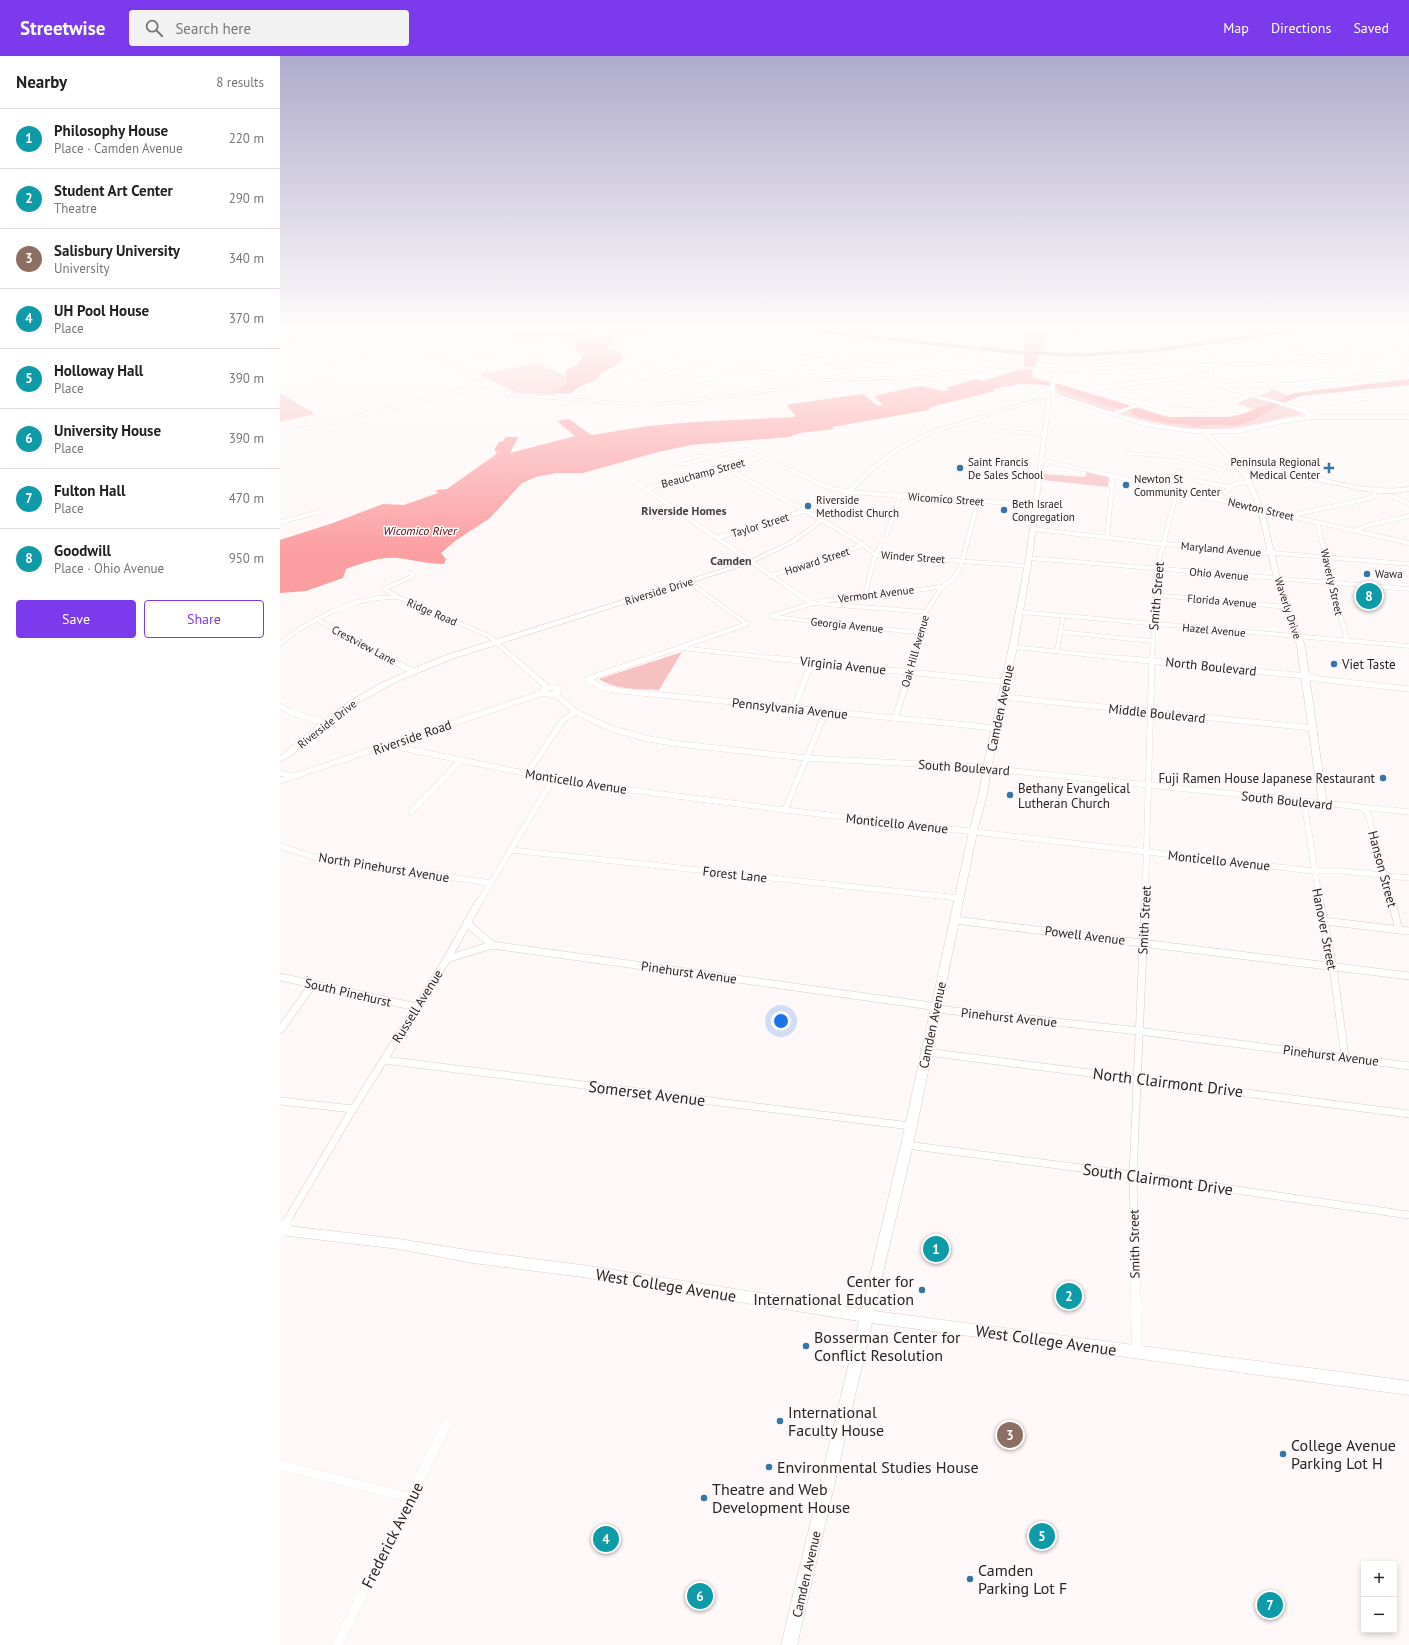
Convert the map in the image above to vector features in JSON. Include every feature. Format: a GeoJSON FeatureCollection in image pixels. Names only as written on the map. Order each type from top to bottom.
{"type":"FeatureCollection","features":[{"type":"Feature","properties":{"kind":"street"},"geometry":{"type":"LineString","coordinates":[[359,403],[373,412]]}},
{"type":"Feature","properties":{"kind":"street"},"geometry":{"type":"LineString","coordinates":[[280,435],[410,403]]}},
{"type":"Feature","properties":{"kind":"street"},"geometry":{"type":"LineString","coordinates":[[625,403],[639,405],[665,403]]}},
{"type":"Feature","properties":{"kind":"street"},"geometry":{"type":"LineString","coordinates":[[639,405],[644,403]]}},
{"type":"Feature","properties":{"kind":"street","name":"Riverside Drive"},"geometry":{"type":"LineString","coordinates":[[280,760],[342,710],[376,688],[412,671],[497,642],[750,562],[792,542],[822,520],[886,457],[912,441],[953,425],[1021,403]]}},
{"type":"Feature","properties":{"kind":"street","name":"Camden Avenue"},"geometry":{"type":"LineString","coordinates":[[789,1645],[907,1145],[973,832],[983,794],[987,768],[1014,647],[1037,505],[1048,403]]}},
{"type":"Feature","properties":{"kind":"street"},"geometry":{"type":"LineString","coordinates":[[1076,403],[1155,426],[1206,432],[1239,430],[1283,421],[1313,417],[1409,416]]}},
{"type":"Feature","properties":{"kind":"street"},"geometry":{"type":"LineString","coordinates":[[1112,414],[1143,403]]}},
{"type":"Feature","properties":{"kind":"street"},"geometry":{"type":"LineString","coordinates":[[1144,403],[1168,409],[1213,409],[1233,403]]}},
{"type":"Feature","properties":{"kind":"street"},"geometry":{"type":"LineString","coordinates":[[1279,403],[1301,410],[1313,417]]}},
{"type":"Feature","properties":{"kind":"street"},"geometry":{"type":"LineString","coordinates":[[1301,410],[1329,403]]}},
{"type":"Feature","properties":{"kind":"street"},"geometry":{"type":"LineString","coordinates":[[997,431],[1044,434]]}},
{"type":"Feature","properties":{"kind":"street","name":"Waverly Drive"},"geometry":{"type":"LineString","coordinates":[[1206,432],[1247,476],[1261,510],[1277,578],[1301,646],[1323,804]]}},
{"type":"Feature","properties":{"kind":"street","name":"Wicomico Street"},"geometry":{"type":"LineString","coordinates":[[711,457],[745,449],[827,487],[849,492],[1037,505]]}},
{"type":"Feature","properties":{"kind":"street"},"geometry":{"type":"LineString","coordinates":[[1126,453],[1178,457],[1228,472]]}},
{"type":"Feature","properties":{"kind":"street"},"geometry":{"type":"LineString","coordinates":[[700,456],[711,457],[684,464],[678,464],[681,461],[700,456]]}},
{"type":"Feature","properties":{"kind":"street","name":"Beauchamp Street"},"geometry":{"type":"LineString","coordinates":[[716,538],[646,489],[726,468],[760,457]]}},
{"type":"Feature","properties":{"kind":"street","name":"Newton Street"},"geometry":{"type":"LineString","coordinates":[[1042,460],[1409,543]]}},
{"type":"Feature","properties":{"kind":"street","name":"Winder Street"},"geometry":{"type":"LineString","coordinates":[[726,468],[822,520],[864,545],[875,555],[1028,566]]}},
{"type":"Feature","properties":{"kind":"street"},"geometry":{"type":"LineString","coordinates":[[1162,487],[1182,470]]}},
{"type":"Feature","properties":{"kind":"street"},"geometry":{"type":"LineString","coordinates":[[626,476],[642,486]]}},
{"type":"Feature","properties":{"kind":"street"},"geometry":{"type":"LineString","coordinates":[[1107,538],[1113,476]]}},
{"type":"Feature","properties":{"kind":"street"},"geometry":{"type":"LineString","coordinates":[[1247,476],[1311,479],[1375,491],[1396,491],[1409,489]]}},
{"type":"Feature","properties":{"kind":"street"},"geometry":{"type":"LineString","coordinates":[[1197,481],[1230,487]]}},
{"type":"Feature","properties":{"kind":"street"},"geometry":{"type":"LineString","coordinates":[[1216,499],[1230,487],[1238,483],[1250,482]]}},
{"type":"Feature","properties":{"kind":"street","name":"Smith Street"},"geometry":{"type":"LineString","coordinates":[[1136,1353],[1133,1175],[1147,852],[1147,785],[1152,641],[1157,569],[1177,490]]}},
{"type":"Feature","properties":{"kind":"street"},"geometry":{"type":"LineString","coordinates":[[1290,516],[1367,499],[1374,496],[1375,491]]}},
{"type":"Feature","properties":{"kind":"street"},"geometry":{"type":"LineString","coordinates":[[886,536],[900,496]]}},
{"type":"Feature","properties":{"kind":"street"},"geometry":{"type":"LineString","coordinates":[[1392,496],[1409,504]]}},
{"type":"Feature","properties":{"kind":"street","name":"Oak Hill Avenue"},"geometry":{"type":"LineString","coordinates":[[895,718],[922,633],[926,612],[942,587],[952,580],[957,574],[963,561],[978,501]]}},
{"type":"Feature","properties":{"kind":"street","name":"Taylor Street"},"geometry":{"type":"LineString","coordinates":[[716,538],[804,511]]}},
{"type":"Feature","properties":{"kind":"street"},"geometry":{"type":"LineString","coordinates":[[280,522],[319,512]]}},
{"type":"Feature","properties":{"kind":"street"},"geometry":{"type":"LineString","coordinates":[[1354,531],[1369,525],[1409,516]]}},
{"type":"Feature","properties":{"kind":"street","name":"Waverly Street"},"geometry":{"type":"LineString","coordinates":[[1317,522],[1336,606],[1347,641]]}},
{"type":"Feature","properties":{"kind":"street","name":"Maryland Avenue"},"geometry":{"type":"LineString","coordinates":[[1033,530],[1163,544],[1409,564]]}},
{"type":"Feature","properties":{"kind":"street"},"geometry":{"type":"LineString","coordinates":[[716,538],[811,603],[926,612]]}},
{"type":"Feature","properties":{"kind":"street","name":"Howard Street"},"geometry":{"type":"LineString","coordinates":[[770,576],[864,545]]}},
{"type":"Feature","properties":{"kind":"street"},"geometry":{"type":"LineString","coordinates":[[865,595],[875,555],[881,545]]}},
{"type":"Feature","properties":{"kind":"street","name":"Ohio Avenue"},"geometry":{"type":"LineString","coordinates":[[1029,558],[1409,589]]}},
{"type":"Feature","properties":{"kind":"street"},"geometry":{"type":"LineString","coordinates":[[398,597],[384,589],[413,576],[410,573]]}},
{"type":"Feature","properties":{"kind":"street"},"geometry":{"type":"LineString","coordinates":[[681,648],[746,624],[689,582]]}},
{"type":"Feature","properties":{"kind":"street","name":"Vermont Avenue"},"geometry":{"type":"LineString","coordinates":[[811,603],[865,595],[942,587]]}},
{"type":"Feature","properties":{"kind":"street","name":"Florida Avenue"},"geometry":{"type":"LineString","coordinates":[[1155,595],[1288,607]]}},
{"type":"Feature","properties":{"kind":"street","name":"Ridge Road"},"geometry":{"type":"LineString","coordinates":[[280,644],[299,629],[316,619],[358,602],[378,598],[398,597],[489,636],[497,642]]}},
{"type":"Feature","properties":{"kind":"street","name":"Georgia Avenue"},"geometry":{"type":"LineString","coordinates":[[811,603],[772,616],[922,633]]}},
{"type":"Feature","properties":{"kind":"street","name":"Hazel Avenue"},"geometry":{"type":"LineString","coordinates":[[1020,612],[1409,646]]}},
{"type":"Feature","properties":{"kind":"street"},"geometry":{"type":"LineString","coordinates":[[1057,651],[1063,616]]}},
{"type":"Feature","properties":{"kind":"street","name":"Crestview Lane"},"geometry":{"type":"LineString","coordinates":[[316,619],[412,671]]}},
{"type":"Feature","properties":{"kind":"street"},"geometry":{"type":"LineString","coordinates":[[1060,632],[1152,641]]}},
{"type":"Feature","properties":{"kind":"street"},"geometry":{"type":"LineString","coordinates":[[497,642],[547,687],[543,693],[549,695],[555,694]]}},
{"type":"Feature","properties":{"kind":"street","name":"North Boulevard"},"geometry":{"type":"LineString","coordinates":[[1014,647],[1306,676],[1318,679],[1409,689]]}},
{"type":"Feature","properties":{"kind":"street","name":"Virginia Avenue"},"geometry":{"type":"LineString","coordinates":[[681,648],[1006,682]]}},
{"type":"Feature","properties":{"kind":"street","name":"Pennsylvania Avenue"},"geometry":{"type":"LineString","coordinates":[[681,648],[587,679],[598,686],[612,690],[996,728]]}},
{"type":"Feature","properties":{"kind":"street"},"geometry":{"type":"LineString","coordinates":[[794,708],[812,661]]}},
{"type":"Feature","properties":{"kind":"street","name":"South Boulevard"},"geometry":{"type":"LineString","coordinates":[[547,687],[558,688],[559,690],[555,694],[576,712],[612,729],[649,739],[806,758],[987,768],[1409,812]]}},
{"type":"Feature","properties":{"kind":"street","name":"Riverside Road"},"geometry":{"type":"LineString","coordinates":[[280,781],[543,693]]}},
{"type":"Feature","properties":{"kind":"street","name":"Middle Boulevard"},"geometry":{"type":"LineString","coordinates":[[1003,697],[1150,713],[1312,728]]}},
{"type":"Feature","properties":{"kind":"street"},"geometry":{"type":"LineString","coordinates":[[280,706],[290,712],[326,723]]}},
{"type":"Feature","properties":{"kind":"street"},"geometry":{"type":"LineString","coordinates":[[785,810],[826,711]]}},
{"type":"Feature","properties":{"kind":"street"},"geometry":{"type":"LineString","coordinates":[[527,774],[563,720],[576,712]]}},
{"type":"Feature","properties":{"kind":"street","name":"Monticello Avenue"},"geometry":{"type":"LineString","coordinates":[[388,745],[460,762],[553,779],[785,810],[1147,852],[1314,870],[1409,878]]}},
{"type":"Feature","properties":{"kind":"street"},"geometry":{"type":"LineString","coordinates":[[411,812],[460,762]]}},
{"type":"Feature","properties":{"kind":"street"},"geometry":{"type":"LineString","coordinates":[[280,773],[294,776]]}},
{"type":"Feature","properties":{"kind":"street","name":"Russell Avenue"},"geometry":{"type":"LineString","coordinates":[[280,1231],[416,1007],[447,959],[490,883],[553,779]]}},
{"type":"Feature","properties":{"kind":"street","name":"Hanover Street"},"geometry":{"type":"LineString","coordinates":[[1304,802],[1314,870],[1333,967],[1345,1056]]}},
{"type":"Feature","properties":{"kind":"street","name":"Hanson Street"},"geometry":{"type":"LineString","coordinates":[[1364,808],[1368,814],[1399,930]]}},
{"type":"Feature","properties":{"kind":"street"},"geometry":{"type":"LineString","coordinates":[[280,853],[283,848]]}},
{"type":"Feature","properties":{"kind":"street","name":"North Pinehurst Avenue"},"geometry":{"type":"LineString","coordinates":[[283,848],[314,857],[490,883]]}},
{"type":"Feature","properties":{"kind":"street","name":"Forest Lane"},"geometry":{"type":"LineString","coordinates":[[511,850],[959,898]]}},
{"type":"Feature","properties":{"kind":"street","name":"Powell Avenue"},"geometry":{"type":"LineString","coordinates":[[955,920],[1409,976]]}},
{"type":"Feature","properties":{"kind":"street"},"geometry":{"type":"LineString","coordinates":[[1324,921],[1409,931]]}},
{"type":"Feature","properties":{"kind":"street"},"geometry":{"type":"LineString","coordinates":[[467,923],[492,945]]}},
{"type":"Feature","properties":{"kind":"street","name":"Pinehurst Avenue"},"geometry":{"type":"LineString","coordinates":[[447,959],[492,945],[924,1005],[946,1010],[1139,1031],[1345,1056],[1409,1066]]}},
{"type":"Feature","properties":{"kind":"street","name":"South Pinehurst"},"geometry":{"type":"LineString","coordinates":[[280,977],[416,1007]]}},
{"type":"Feature","properties":{"kind":"street"},"geometry":{"type":"LineString","coordinates":[[280,1030],[314,984]]}},
{"type":"Feature","properties":{"kind":"street","name":"North Clairmont Drive"},"geometry":{"type":"LineString","coordinates":[[927,1052],[1409,1114]]}},
{"type":"Feature","properties":{"kind":"street","name":"Somerset Avenue"},"geometry":{"type":"LineString","coordinates":[[384,1060],[910,1126]]}},
{"type":"Feature","properties":{"kind":"street"},"geometry":{"type":"LineString","coordinates":[[280,1101],[354,1108]]}},
{"type":"Feature","properties":{"kind":"street","name":"South Clairmont Drive"},"geometry":{"type":"LineString","coordinates":[[907,1145],[1133,1175],[1409,1215]]}},
{"type":"Feature","properties":{"kind":"street","name":"West College Avenue"},"geometry":{"type":"LineString","coordinates":[[280,1231],[399,1244],[473,1257],[582,1271],[867,1316],[1136,1353],[1409,1388]]}},
{"type":"Feature","properties":{"kind":"street","name":"Frederick Avenue"},"geometry":{"type":"LineString","coordinates":[[337,1645],[446,1425]]}},
{"type":"Feature","properties":{"kind":"street"},"geometry":{"type":"LineString","coordinates":[[280,1465],[411,1498]]}},
{"type":"Feature","properties":{"kind":"shaded area"},"geometry":{"type":"Polygon","coordinates":[[[280,403],[297,403],[315,414],[280,422],[280,403]]]}},
{"type":"Feature","properties":{"kind":"shaded area"},"geometry":{"type":"Polygon","coordinates":[[[1082,403],[1101,403],[1145,418],[1168,423],[1191,425],[1193,427],[1248,423],[1279,405],[1302,413],[1302,415],[1257,424],[1209,429],[1167,425],[1126,416],[1082,403]]]}},
{"type":"Feature","properties":{"kind":"shaded area"},"geometry":{"type":"Polygon","coordinates":[[[1238,403],[1267,403],[1254,409],[1236,404],[1238,403]]]}},
{"type":"Feature","properties":{"kind":"shaded area"},"geometry":{"type":"Polygon","coordinates":[[[1087,471],[1109,477],[1108,487],[1043,480],[1044,474],[1085,477],[1087,471]]]}},
{"type":"Feature","properties":{"kind":"shaded area"},"geometry":{"type":"Polygon","coordinates":[[[682,652],[659,690],[620,687],[606,683],[599,679],[682,652]]]}},
{"type":"Feature","properties":{"kind":"water","name":"Wicomico River"},"geometry":{"type":"Polygon","coordinates":[[[796,403],[874,403],[878,406],[883,405],[881,403],[946,403],[931,407],[929,410],[832,427],[834,429],[800,433],[789,437],[691,445],[658,452],[583,473],[557,473],[536,477],[522,483],[490,518],[455,541],[441,553],[446,559],[444,564],[426,563],[398,558],[378,559],[346,569],[343,578],[306,591],[280,593],[280,540],[333,523],[383,504],[404,505],[438,493],[435,490],[447,489],[495,455],[497,452],[494,450],[499,442],[503,441],[506,437],[518,437],[510,453],[575,436],[557,421],[569,419],[591,435],[648,426],[693,422],[793,417],[796,416],[787,406],[796,403]]]}},
{"type":"Feature","properties":{"kind":"water","name":"Wicomico River"},"geometry":{"type":"Polygon","coordinates":[[[1099,403],[1122,403],[1168,417],[1229,417],[1246,413],[1269,403],[1283,403],[1244,424],[1231,426],[1201,425],[1201,427],[1146,419],[1131,414],[1131,412],[1099,403]]]}},
{"type":"Feature","properties":{"kind":"place","name":"Saint Francis De Sales School"},"geometry":{"type":"Point","coordinates":[960,468]}},
{"type":"Feature","properties":{"kind":"place","name":"Peninsula Regional Medical Center"},"geometry":{"type":"Point","coordinates":[1329,468]}},
{"type":"Feature","properties":{"kind":"place","name":"Newton St Community Center"},"geometry":{"type":"Point","coordinates":[1126,485]}},
{"type":"Feature","properties":{"kind":"place","name":"Riverside Methodist Church"},"geometry":{"type":"Point","coordinates":[808,506]}},
{"type":"Feature","properties":{"kind":"place","name":"Beth Israel Congregation"},"geometry":{"type":"Point","coordinates":[1004,510]}},
{"type":"Feature","properties":{"kind":"place","name":"Wawa"},"geometry":{"type":"Point","coordinates":[1367,574]}},
{"type":"Feature","properties":{"kind":"place","name":"Goodwill"},"geometry":{"type":"Point","coordinates":[1369,596]}},
{"type":"Feature","properties":{"kind":"place","name":"Viet Taste"},"geometry":{"type":"Point","coordinates":[1334,664]}},
{"type":"Feature","properties":{"kind":"place","name":"Fuji Ramen House Japanese Restaurant"},"geometry":{"type":"Point","coordinates":[1383,778]}},
{"type":"Feature","properties":{"kind":"place","name":"Bethany Evangelical Lutheran Church"},"geometry":{"type":"Point","coordinates":[1010,795]}},
{"type":"Feature","properties":{"kind":"place","name":"Philosophy House"},"geometry":{"type":"Point","coordinates":[936,1249]}},
{"type":"Feature","properties":{"kind":"place","name":"Center for International Education"},"geometry":{"type":"Point","coordinates":[922,1290]}},
{"type":"Feature","properties":{"kind":"place","name":"Student Art Center"},"geometry":{"type":"Point","coordinates":[1069,1296]}},
{"type":"Feature","properties":{"kind":"place","name":"Bosserman Center for Conflict Resolution"},"geometry":{"type":"Point","coordinates":[806,1346]}},
{"type":"Feature","properties":{"kind":"place","name":"International Faculty House"},"geometry":{"type":"Point","coordinates":[780,1421]}},
{"type":"Feature","properties":{"kind":"place","name":"Salisbury University"},"geometry":{"type":"Point","coordinates":[1010,1435]}},
{"type":"Feature","properties":{"kind":"place","name":"College Avenue Parking Lot H"},"geometry":{"type":"Point","coordinates":[1283,1454]}},
{"type":"Feature","properties":{"kind":"place","name":"Environmental Studies House"},"geometry":{"type":"Point","coordinates":[769,1467]}},
{"type":"Feature","properties":{"kind":"place","name":"Theatre and Web Development House"},"geometry":{"type":"Point","coordinates":[704,1498]}},
{"type":"Feature","properties":{"kind":"place","name":"Holloway Hall"},"geometry":{"type":"Point","coordinates":[1042,1536]}},
{"type":"Feature","properties":{"kind":"place","name":"UH Pool House"},"geometry":{"type":"Point","coordinates":[606,1539]}},
{"type":"Feature","properties":{"kind":"place","name":"Camden Parking Lot F"},"geometry":{"type":"Point","coordinates":[970,1579]}},
{"type":"Feature","properties":{"kind":"place","name":"University House"},"geometry":{"type":"Point","coordinates":[700,1596]}},
{"type":"Feature","properties":{"kind":"place","name":"Fulton Hall"},"geometry":{"type":"Point","coordinates":[1270,1605]}},
{"type":"Feature","properties":{"kind":"district","name":"Riverside Homes"},"geometry":{"type":"Point","coordinates":[684,511]}},
{"type":"Feature","properties":{"kind":"district","name":"Camden"},"geometry":{"type":"Point","coordinates":[731,561]}}]}
